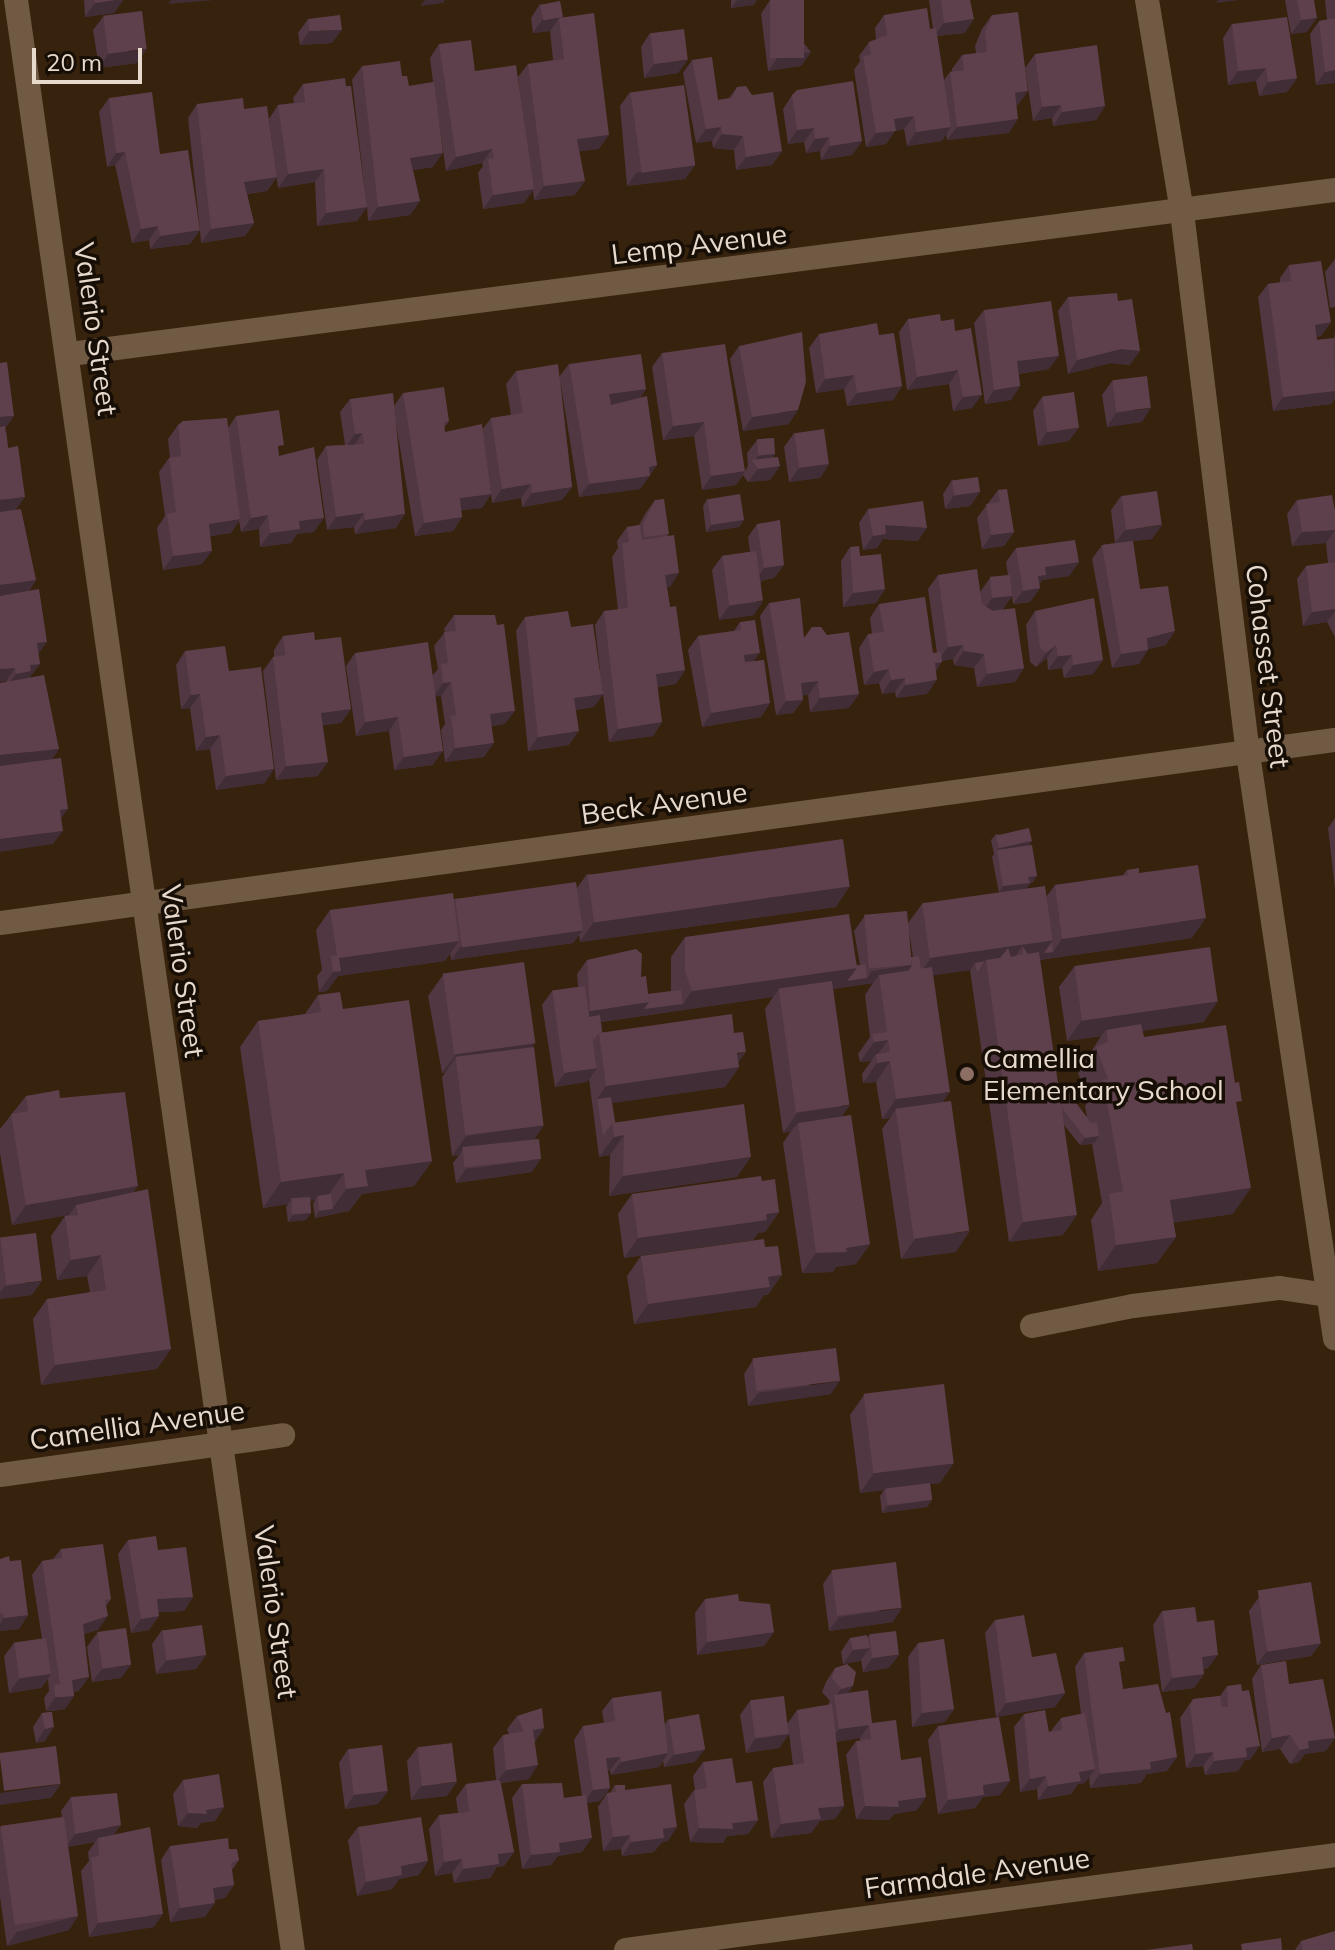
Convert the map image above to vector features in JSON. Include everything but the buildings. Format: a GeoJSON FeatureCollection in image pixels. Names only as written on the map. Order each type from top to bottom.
{"type":"FeatureCollection","features":[{"type":"Feature","properties":{"kind":"street","name":"Valerio Street"},"geometry":{"type":"LineString","coordinates":[[16,0],[70,354],[143,904],[293,1950]]}},
{"type":"Feature","properties":{"kind":"street","name":"Cohasset Street"},"geometry":{"type":"LineString","coordinates":[[1147,0],[1182,212],[1248,754],[1332,1297],[1335,1339]]}},
{"type":"Feature","properties":{"kind":"street","name":"Lemp Avenue"},"geometry":{"type":"LineString","coordinates":[[70,354],[1335,190]]}},
{"type":"Feature","properties":{"kind":"street","name":"Beck Avenue"},"geometry":{"type":"LineString","coordinates":[[0,923],[1335,740]]}},
{"type":"Feature","properties":{"kind":"street"},"geometry":{"type":"LineString","coordinates":[[1032,1326],[1133,1306],[1280,1288],[1332,1297]]}},
{"type":"Feature","properties":{"kind":"street","name":"Camellia Avenue"},"geometry":{"type":"LineString","coordinates":[[0,1475],[283,1435]]}},
{"type":"Feature","properties":{"kind":"street","name":"Farmdale Avenue"},"geometry":{"type":"LineString","coordinates":[[626,1950],[1335,1855]]}},
{"type":"Feature","properties":{"kind":"place","name":"Camellia Elementary School"},"geometry":{"type":"Point","coordinates":[967,1074]}}]}
